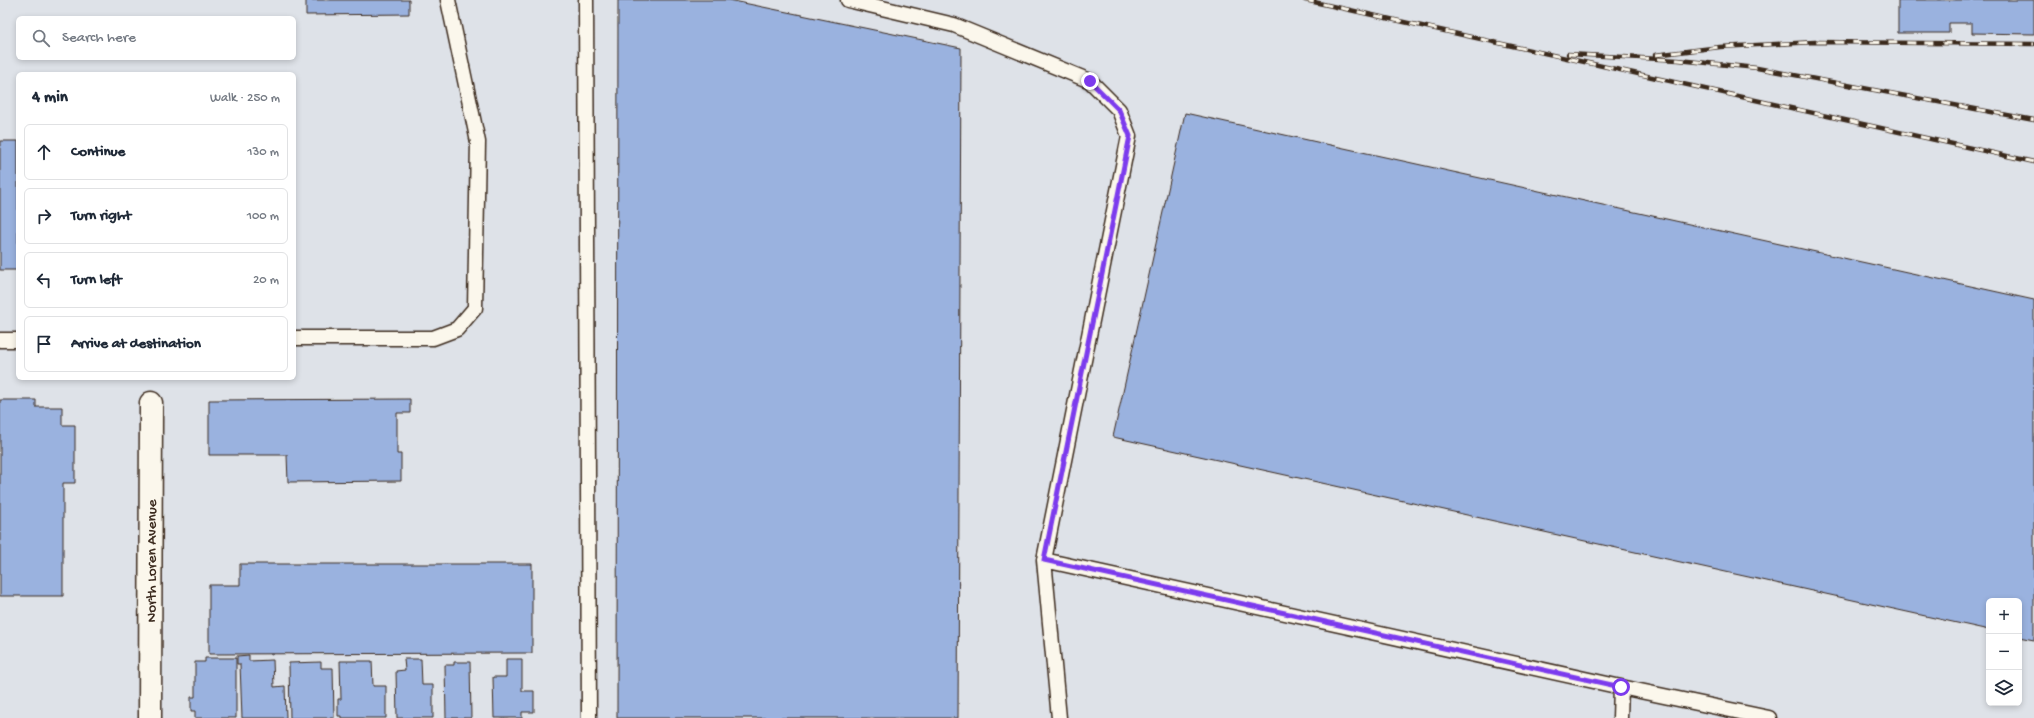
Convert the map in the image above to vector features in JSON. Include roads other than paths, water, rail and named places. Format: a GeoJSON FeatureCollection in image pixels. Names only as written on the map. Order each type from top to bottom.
{"type":"FeatureCollection","features":[{"type":"Feature","properties":{"kind":"street","name":"North Loren Avenue"},"geometry":{"type":"LineString","coordinates":[[150,403],[150,718]]}},
{"type":"Feature","properties":{"kind":"lane"},"geometry":{"type":"LineString","coordinates":[[296,338],[433,338],[457,329],[475,308],[478,142],[448,0]]}},
{"type":"Feature","properties":{"kind":"lane"},"geometry":{"type":"LineString","coordinates":[[586,0],[589,718]]}},
{"type":"Feature","properties":{"kind":"lane"},"geometry":{"type":"LineString","coordinates":[[848,0],[954,25],[1090,81],[1119,110],[1130,136],[1044,560],[1059,718]]}},
{"type":"Feature","properties":{"kind":"lane"},"geometry":{"type":"LineString","coordinates":[[0,340],[16,340]]}},
{"type":"Feature","properties":{"kind":"lane"},"geometry":{"type":"LineString","coordinates":[[1044,560],[1621,687],[1769,718]]}},
{"type":"Feature","properties":{"kind":"lane"},"geometry":{"type":"LineString","coordinates":[[1620,718],[1621,687]]}},
{"type":"Feature","properties":{"kind":"railway"},"geometry":{"type":"LineString","coordinates":[[1305,0],[2034,162]]}},
{"type":"Feature","properties":{"kind":"railway"},"geometry":{"type":"LineString","coordinates":[[1655,55],[1720,47],[1815,42],[2034,44]]}},
{"type":"Feature","properties":{"kind":"railway"},"geometry":{"type":"LineString","coordinates":[[1568,54],[1678,60],[1757,68],[2034,120]]}}]}
